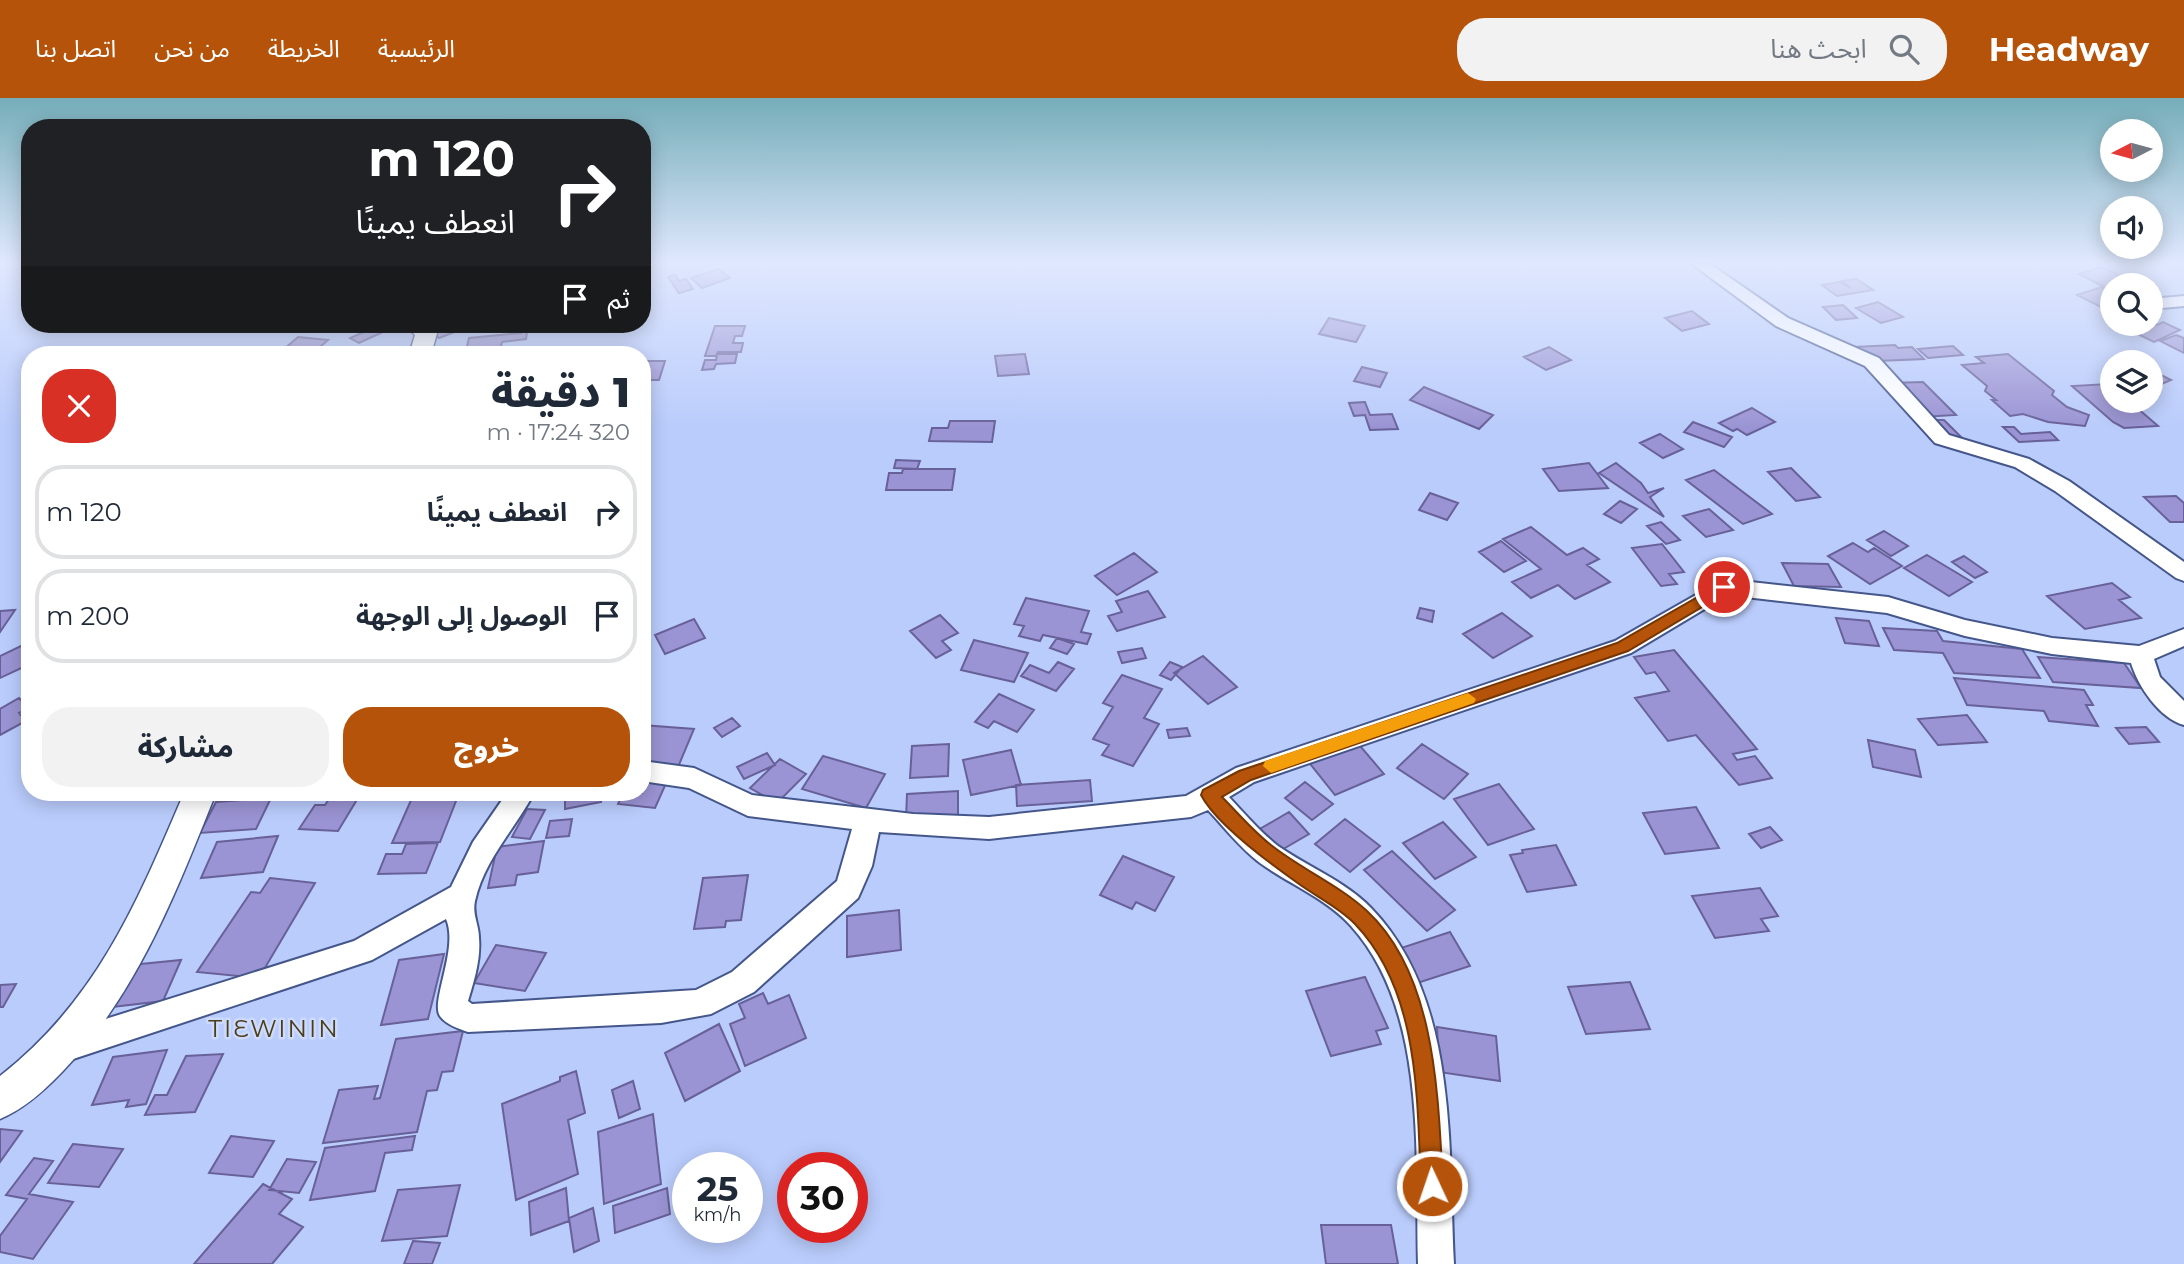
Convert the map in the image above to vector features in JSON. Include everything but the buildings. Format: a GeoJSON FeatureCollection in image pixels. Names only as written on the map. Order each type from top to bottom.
{"type":"FeatureCollection","features":[{"type":"Feature","properties":{"kind":"street"},"geometry":{"type":"LineString","coordinates":[[1777,318],[1872,362],[1930,429],[1942,439],[2022,463],[2062,486],[2184,572]]}},
{"type":"Feature","properties":{"kind":"street"},"geometry":{"type":"LineString","coordinates":[[651,772],[694,778],[748,805],[868,820],[989,828],[1191,806],[1245,775],[1623,647],[1724,587],[1888,605],[1965,628],[2040,644],[2141,655],[2184,637]]}},
{"type":"Feature","properties":{"kind":"street"},"geometry":{"type":"LineString","coordinates":[[2141,655],[2149,681],[2184,716]]}},
{"type":"Feature","properties":{"kind":"street"},"geometry":{"type":"LineString","coordinates":[[1210,795],[1264,850],[1361,917],[1393,959],[1418,1026],[1428,1105],[1436,1264]]}},
{"type":"Feature","properties":{"kind":"street"},"geometry":{"type":"LineString","coordinates":[[0,1100],[35,1076],[88,1020],[143,932],[197,801]]}},
{"type":"Feature","properties":{"kind":"street"},"geometry":{"type":"LineString","coordinates":[[517,801],[469,872],[460,896],[458,914],[464,923],[462,969],[451,1007],[468,1018],[661,1009],[700,1004],[743,982],[849,889],[858,866],[868,820]]}},
{"type":"Feature","properties":{"kind":"street"},"geometry":{"type":"LineString","coordinates":[[61,1048],[362,951],[460,896]]}},
{"type":"Feature","properties":{"kind":"slow traffic"},"geometry":{"type":"LineString","coordinates":[[1271,766],[1468,699]]}},
{"type":"Feature","properties":{"kind":"district","name":"TIƐWININ"},"geometry":{"type":"Point","coordinates":[274,1028]}},
{"type":"Feature","properties":{"kind":"route"},"geometry":{"type":"LineString","coordinates":[[1432,1186],[1428,1105],[1418,1026],[1393,959],[1361,917],[1264,850],[1210,795],[1245,775],[1623,647],[1724,587]]}}]}
